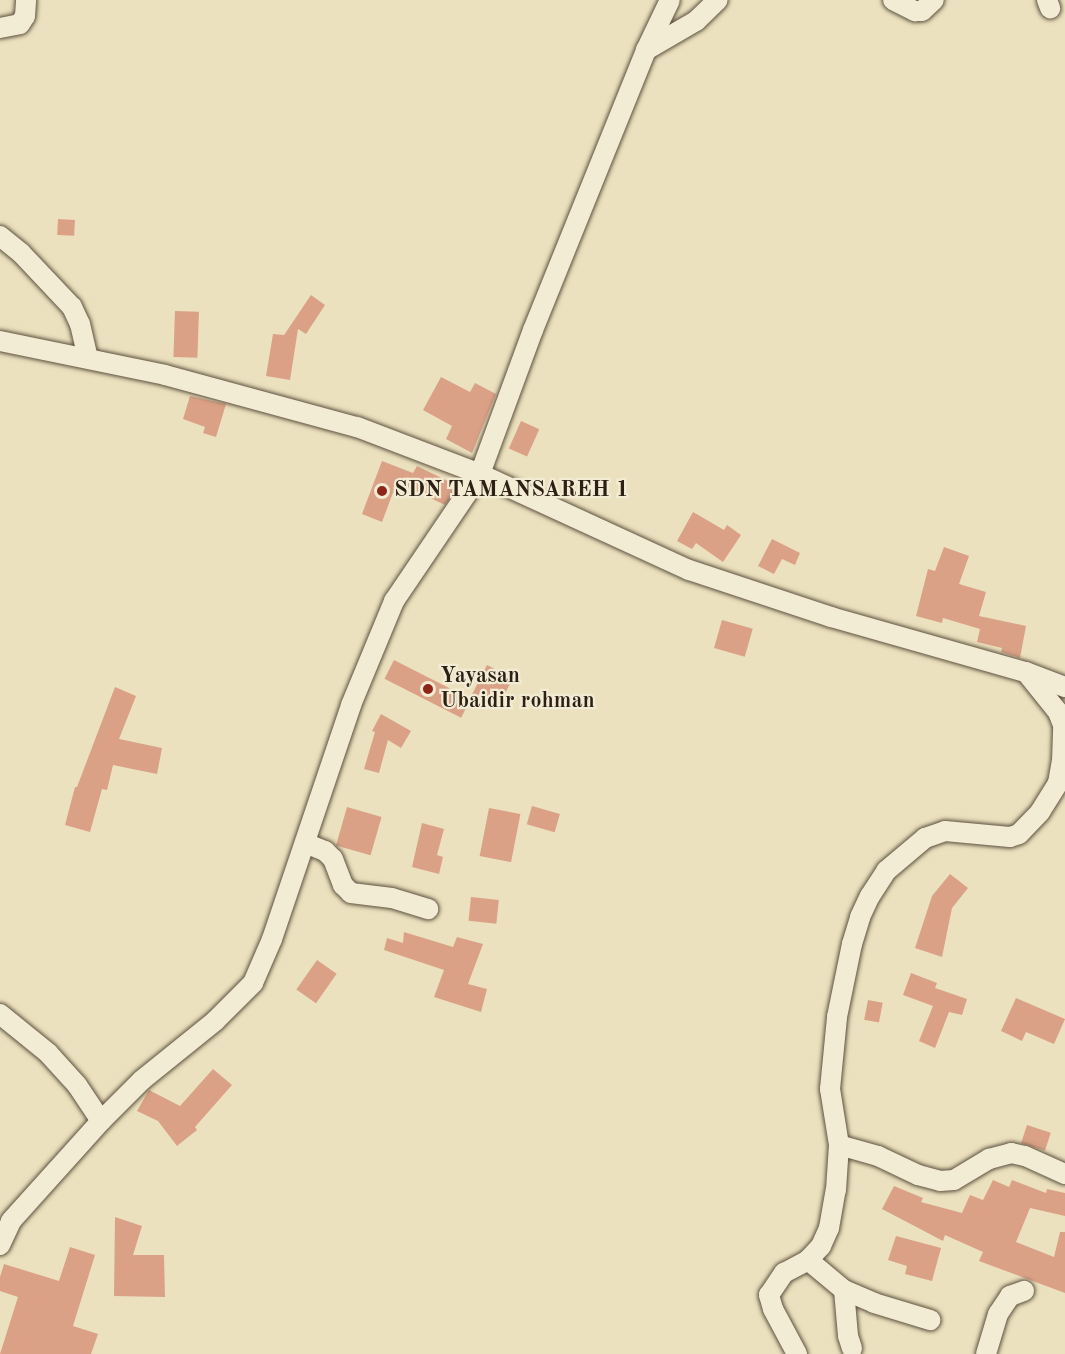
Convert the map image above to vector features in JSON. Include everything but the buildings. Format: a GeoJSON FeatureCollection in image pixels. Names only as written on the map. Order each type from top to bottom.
{"type":"FeatureCollection","features":[{"type":"Feature","properties":{"kind":"street"},"geometry":{"type":"LineString","coordinates":[[0,28],[20,24],[25,16],[26,0]]}},
{"type":"Feature","properties":{"kind":"street"},"geometry":{"type":"LineString","coordinates":[[0,1245],[11,1221],[101,1121],[142,1080],[215,1021],[253,982],[273,939],[351,705],[394,602],[480,474],[533,330],[646,50],[670,0]]}},
{"type":"Feature","properties":{"kind":"street"},"geometry":{"type":"LineString","coordinates":[[646,50],[696,21],[718,0]]}},
{"type":"Feature","properties":{"kind":"street"},"geometry":{"type":"LineString","coordinates":[[893,0],[915,11],[922,11],[934,0]]}},
{"type":"Feature","properties":{"kind":"street"},"geometry":{"type":"LineString","coordinates":[[0,236],[21,253],[72,307],[80,324],[88,358]]}},
{"type":"Feature","properties":{"kind":"street"},"geometry":{"type":"LineString","coordinates":[[0,341],[165,375],[357,428],[480,474],[688,570],[831,617],[1026,672],[1065,687]]}},
{"type":"Feature","properties":{"kind":"street"},"geometry":{"type":"LineString","coordinates":[[797,1354],[773,1309],[770,1295],[784,1273],[808,1260],[821,1246],[829,1228],[836,1190],[839,1145],[830,1089],[837,1017],[852,944],[870,896],[886,872],[925,838],[945,831],[1001,838],[1019,834],[1040,812],[1058,783],[1062,761],[1063,725],[1058,712],[1026,672]]}},
{"type":"Feature","properties":{"kind":"street"},"geometry":{"type":"LineString","coordinates":[[305,843],[325,851],[333,859],[343,885],[351,893],[392,898],[428,909]]}},
{"type":"Feature","properties":{"kind":"street"},"geometry":{"type":"LineString","coordinates":[[0,1014],[48,1053],[77,1085],[101,1121]]}},
{"type":"Feature","properties":{"kind":"street"},"geometry":{"type":"LineString","coordinates":[[839,1145],[878,1156],[918,1175],[940,1181],[954,1180],[989,1159],[1011,1153],[1025,1156],[1065,1174]]}},
{"type":"Feature","properties":{"kind":"street"},"geometry":{"type":"LineString","coordinates":[[808,1260],[844,1290],[874,1303],[930,1320]]}},
{"type":"Feature","properties":{"kind":"street"},"geometry":{"type":"LineString","coordinates":[[844,1290],[848,1336],[852,1348]]}},
{"type":"Feature","properties":{"kind":"street"},"geometry":{"type":"LineString","coordinates":[[986,1354],[998,1314],[1010,1296],[1024,1291]]}},
{"type":"Feature","properties":{"kind":"place","name":"SDN TAMANSAREH 1"},"geometry":{"type":"Point","coordinates":[382,491]}},
{"type":"Feature","properties":{"kind":"place","name":"Yayasan Ubaidir rohman"},"geometry":{"type":"Point","coordinates":[428,689]}}]}
